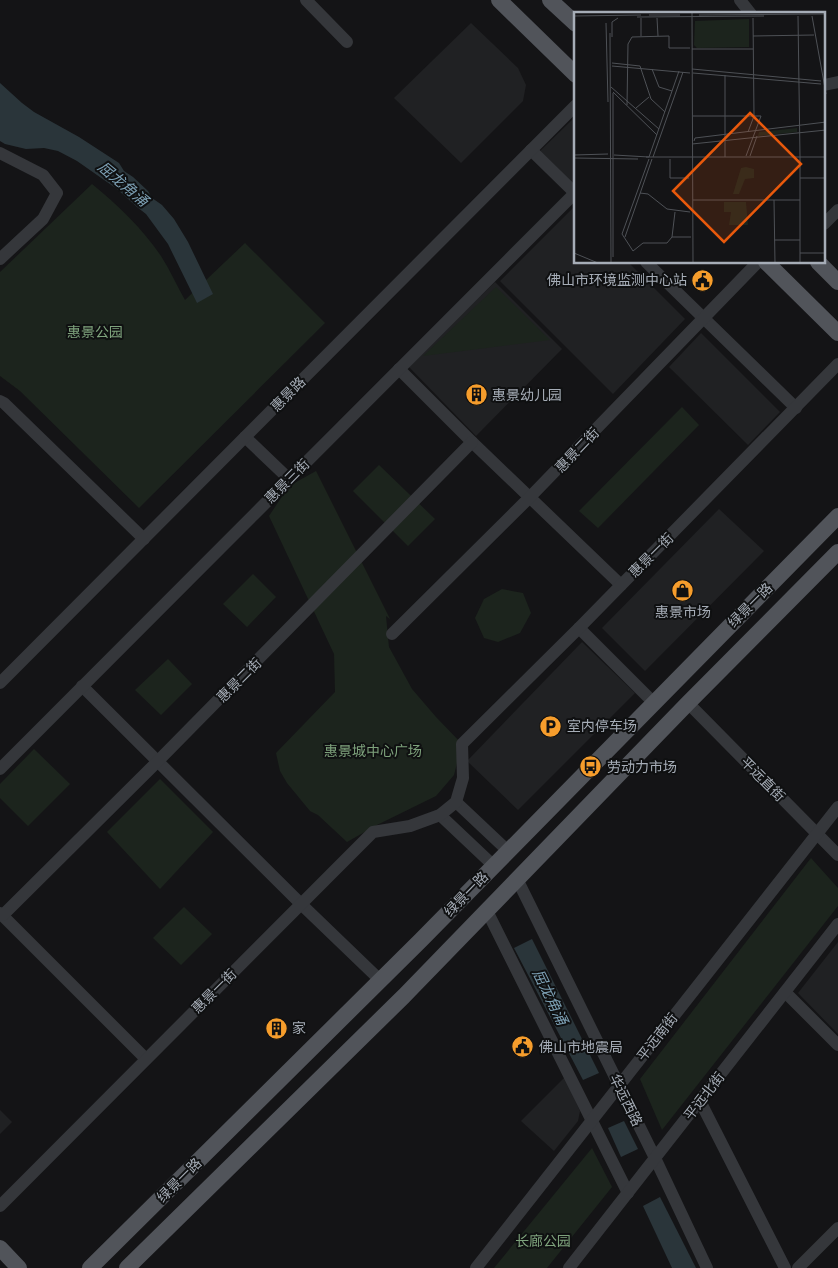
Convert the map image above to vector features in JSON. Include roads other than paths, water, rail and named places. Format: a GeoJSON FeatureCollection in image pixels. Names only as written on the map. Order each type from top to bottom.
{"type":"FeatureCollection","features":[{"type":"Feature","properties":{"kind":"main road"},"geometry":{"type":"LineString","coordinates":[[499,0],[574,73]]}},
{"type":"Feature","properties":{"kind":"main road"},"geometry":{"type":"LineString","coordinates":[[512,0],[574,60]]}},
{"type":"Feature","properties":{"kind":"main road"},"geometry":{"type":"LineString","coordinates":[[550,0],[574,22]]}},
{"type":"Feature","properties":{"kind":"main road"},"geometry":{"type":"LineString","coordinates":[[563,0],[575,12]]}},
{"type":"Feature","properties":{"kind":"main road"},"geometry":{"type":"LineString","coordinates":[[826,256],[838,268]]}},
{"type":"Feature","properties":{"kind":"main road"},"geometry":{"type":"LineString","coordinates":[[768,264],[838,333]]}},
{"type":"Feature","properties":{"kind":"main road"},"geometry":{"type":"LineString","coordinates":[[780,264],[838,322]]}},
{"type":"Feature","properties":{"kind":"main road"},"geometry":{"type":"LineString","coordinates":[[820,264],[838,282]]}},
{"type":"Feature","properties":{"kind":"main road","name":"绿景一路"},"geometry":{"type":"LineString","coordinates":[[90,1268],[494,866],[838,516]]}},
{"type":"Feature","properties":{"kind":"main road","name":"绿景一路"},"geometry":{"type":"LineString","coordinates":[[127,1268],[397,1003],[688,703],[838,552]]}},
{"type":"Feature","properties":{"kind":"main road"},"geometry":{"type":"LineString","coordinates":[[0,1248],[20,1268]]}},
{"type":"Feature","properties":{"kind":"street"},"geometry":{"type":"LineString","coordinates":[[306,0],[347,42]]}},
{"type":"Feature","properties":{"kind":"street"},"geometry":{"type":"LineString","coordinates":[[740,0],[750,12]]}},
{"type":"Feature","properties":{"kind":"street","name":"惠景路"},"geometry":{"type":"LineString","coordinates":[[0,683],[574,107]]}},
{"type":"Feature","properties":{"kind":"street"},"geometry":{"type":"LineString","coordinates":[[531,150],[574,193]]}},
{"type":"Feature","properties":{"kind":"street"},"geometry":{"type":"LineString","coordinates":[[0,153],[43,175],[57,193],[43,220],[0,259]]}},
{"type":"Feature","properties":{"kind":"street","name":"惠景三街"},"geometry":{"type":"LineString","coordinates":[[0,769],[574,195]]}},
{"type":"Feature","properties":{"kind":"street"},"geometry":{"type":"LineString","coordinates":[[826,222],[838,210]]}},
{"type":"Feature","properties":{"kind":"street"},"geometry":{"type":"LineString","coordinates":[[648,264],[796,408]]}},
{"type":"Feature","properties":{"kind":"street","name":"惠景二街"},"geometry":{"type":"LineString","coordinates":[[392,634],[530,498],[756,264]]}},
{"type":"Feature","properties":{"kind":"street","name":"惠景一街"},"geometry":{"type":"LineString","coordinates":[[456,802],[463,778],[462,744],[579,628],[838,364]]}},
{"type":"Feature","properties":{"kind":"street"},"geometry":{"type":"LineString","coordinates":[[399,369],[621,585]]}},
{"type":"Feature","properties":{"kind":"street"},"geometry":{"type":"LineString","coordinates":[[0,401],[144,538]]}},
{"type":"Feature","properties":{"kind":"street"},"geometry":{"type":"LineString","coordinates":[[245,437],[288,480]]}},
{"type":"Feature","properties":{"kind":"street","name":"惠景二街"},"geometry":{"type":"LineString","coordinates":[[1,914],[157,762],[472,442]]}},
{"type":"Feature","properties":{"kind":"street"},"geometry":{"type":"LineString","coordinates":[[579,628],[654,703]]}},
{"type":"Feature","properties":{"kind":"street"},"geometry":{"type":"LineString","coordinates":[[82,686],[380,980]]}},
{"type":"Feature","properties":{"kind":"street","name":"平远直街"},"geometry":{"type":"LineString","coordinates":[[688,703],[838,855]]}},
{"type":"Feature","properties":{"kind":"street"},"geometry":{"type":"LineString","coordinates":[[494,866],[440,815],[456,802],[508,851]]}},
{"type":"Feature","properties":{"kind":"street","name":"平远南街"},"geometry":{"type":"LineString","coordinates":[[476,1268],[838,807]]}},
{"type":"Feature","properties":{"kind":"street","name":"惠景一街"},"geometry":{"type":"LineString","coordinates":[[0,1206],[373,832],[410,826],[440,815]]}},
{"type":"Feature","properties":{"kind":"street","name":"华远西路"},"geometry":{"type":"LineString","coordinates":[[518,879],[707,1268]]}},
{"type":"Feature","properties":{"kind":"street"},"geometry":{"type":"LineString","coordinates":[[487,911],[628,1193]]}},
{"type":"Feature","properties":{"kind":"street"},"geometry":{"type":"LineString","coordinates":[[1,914],[146,1059]]}},
{"type":"Feature","properties":{"kind":"street","name":"平远北街"},"geometry":{"type":"LineString","coordinates":[[569,1268],[838,924]]}},
{"type":"Feature","properties":{"kind":"street"},"geometry":{"type":"LineString","coordinates":[[785,992],[838,1045]]}},
{"type":"Feature","properties":{"kind":"street"},"geometry":{"type":"LineString","coordinates":[[700,1101],[785,1268]]}},
{"type":"Feature","properties":{"kind":"street"},"geometry":{"type":"LineString","coordinates":[[798,1268],[838,1228]]}},
{"type":"Feature","properties":{"kind":"water","name":"屈龙角涌"},"geometry":{"type":"Polygon","coordinates":[[[0,83],[34,112],[79,137],[119,163],[124,171],[148,191],[152,198],[162,205],[174,219],[188,242],[213,294],[197,303],[168,244],[146,214],[117,189],[77,161],[58,151],[44,148],[26,149],[0,141],[0,83]]]}},
{"type":"Feature","properties":{"kind":"water","name":"屈龙角涌"},"geometry":{"type":"Polygon","coordinates":[[[532,939],[599,1073],[583,1080],[514,948],[532,939]]]}},
{"type":"Feature","properties":{"kind":"water"},"geometry":{"type":"Polygon","coordinates":[[[624,1121],[638,1149],[621,1157],[608,1128],[624,1121]]]}},
{"type":"Feature","properties":{"kind":"water"},"geometry":{"type":"Polygon","coordinates":[[[660,1197],[696,1268],[672,1268],[643,1206],[660,1197]]]}},
{"type":"Feature","properties":{"kind":"place","name":"佛山市环境监测中心站"},"geometry":{"type":"Point","coordinates":[703,280]}},
{"type":"Feature","properties":{"kind":"place","name":"惠景幼儿园"},"geometry":{"type":"Point","coordinates":[476,395]}},
{"type":"Feature","properties":{"kind":"place","name":"惠景市场"},"geometry":{"type":"Point","coordinates":[683,590]}},
{"type":"Feature","properties":{"kind":"place","name":"室内停车场"},"geometry":{"type":"Point","coordinates":[551,726]}},
{"type":"Feature","properties":{"kind":"place","name":"劳动力市场"},"geometry":{"type":"Point","coordinates":[591,767]}},
{"type":"Feature","properties":{"kind":"place","name":"家"},"geometry":{"type":"Point","coordinates":[276,1028]}},
{"type":"Feature","properties":{"kind":"place","name":"佛山市地震局"},"geometry":{"type":"Point","coordinates":[523,1047]}},
{"type":"Feature","properties":{"kind":"park label","name":"惠景公园"},"geometry":{"type":"Point","coordinates":[95,332]}},
{"type":"Feature","properties":{"kind":"park label","name":"惠景城中心广场"},"geometry":{"type":"Point","coordinates":[373,751]}},
{"type":"Feature","properties":{"kind":"park label","name":"长廊公园"},"geometry":{"type":"Point","coordinates":[543,1241]}}]}
